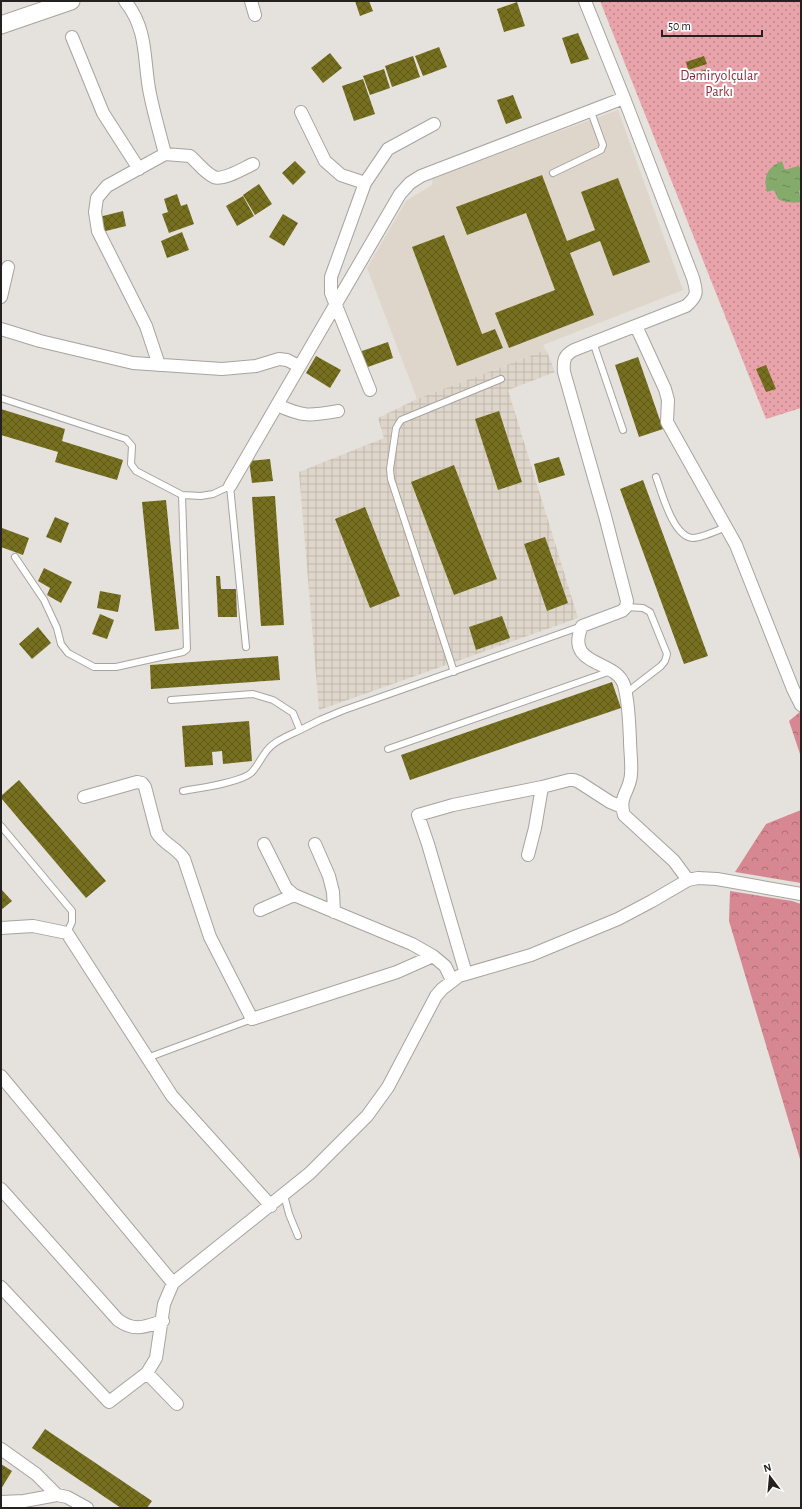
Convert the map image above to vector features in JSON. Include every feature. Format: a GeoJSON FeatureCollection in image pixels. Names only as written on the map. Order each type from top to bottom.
{"type":"FeatureCollection","features":[{"type":"Feature","properties":{"kind":"street"},"geometry":{"type":"LineString","coordinates":[[1,25],[71,1]]}},
{"type":"Feature","properties":{"kind":"street"},"geometry":{"type":"LineString","coordinates":[[125,1],[140,28],[144,42],[150,93],[165,154]]}},
{"type":"Feature","properties":{"kind":"street"},"geometry":{"type":"LineString","coordinates":[[252,1],[255,15]]}},
{"type":"Feature","properties":{"kind":"street"},"geometry":{"type":"LineString","coordinates":[[585,1],[624,98],[696,290],[695,298],[686,306],[593,342],[568,353],[564,357],[564,372],[605,516],[627,601],[626,607],[615,614],[582,626],[578,634],[578,642],[580,648],[587,657],[618,675],[624,683],[628,712],[631,774],[628,789],[622,800],[624,815],[674,861],[688,880]]}},
{"type":"Feature","properties":{"kind":"street"},"geometry":{"type":"LineString","coordinates":[[72,37],[103,113],[139,169]]}},
{"type":"Feature","properties":{"kind":"street"},"geometry":{"type":"LineString","coordinates":[[230,486],[400,194],[410,183],[421,176],[591,112],[624,98]]}},
{"type":"Feature","properties":{"kind":"street"},"geometry":{"type":"LineString","coordinates":[[301,112],[325,161],[341,175],[365,183]]}},
{"type":"Feature","properties":{"kind":"street"},"geometry":{"type":"LineString","coordinates":[[370,390],[331,293],[331,277],[365,183],[388,148],[434,124]]}},
{"type":"Feature","properties":{"kind":"street"},"geometry":{"type":"LineString","coordinates":[[159,365],[146,326],[98,230],[95,212],[97,198],[107,186],[165,154],[190,156],[215,178],[226,176],[253,164]]}},
{"type":"Feature","properties":{"kind":"street"},"geometry":{"type":"LineString","coordinates":[[1,297],[8,267]]}},
{"type":"Feature","properties":{"kind":"street"},"geometry":{"type":"LineString","coordinates":[[636,326],[665,390],[668,400],[667,422],[736,545],[793,689],[801,705]]}},
{"type":"Feature","properties":{"kind":"street"},"geometry":{"type":"LineString","coordinates":[[1,330],[40,342],[133,362],[222,369],[256,366],[279,359],[288,360],[299,366]]}},
{"type":"Feature","properties":{"kind":"street"},"geometry":{"type":"LineString","coordinates":[[277,405],[295,413],[312,416],[338,411]]}},
{"type":"Feature","properties":{"kind":"street"},"geometry":{"type":"LineString","coordinates":[[466,974],[418,815],[453,805],[569,780],[574,780],[622,808]]}},
{"type":"Feature","properties":{"kind":"street"},"geometry":{"type":"LineString","coordinates":[[84,797],[137,782],[142,783],[145,787],[157,833],[160,838],[184,859],[210,937],[252,1019],[397,972],[433,956]]}},
{"type":"Feature","properties":{"kind":"street"},"geometry":{"type":"LineString","coordinates":[[528,855],[536,828],[542,787]]}},
{"type":"Feature","properties":{"kind":"street"},"geometry":{"type":"LineString","coordinates":[[264,844],[286,888],[294,895],[412,944],[433,956],[445,966],[452,980]]}},
{"type":"Feature","properties":{"kind":"street"},"geometry":{"type":"LineString","coordinates":[[315,844],[329,876],[333,892],[334,912]]}},
{"type":"Feature","properties":{"kind":"street"},"geometry":{"type":"LineString","coordinates":[[1,1287],[109,1402],[147,1373],[156,1358],[163,1321],[164,1304],[173,1283],[271,1206],[310,1173],[367,1116],[388,1087],[436,996],[452,980],[466,974],[517,960],[618,919],[688,880],[698,878],[717,879],[801,894]]}},
{"type":"Feature","properties":{"kind":"street"},"geometry":{"type":"LineString","coordinates":[[260,910],[294,895]]}},
{"type":"Feature","properties":{"kind":"street"},"geometry":{"type":"LineString","coordinates":[[1,928],[33,926],[67,933],[172,1096],[271,1206]]}},
{"type":"Feature","properties":{"kind":"street"},"geometry":{"type":"LineString","coordinates":[[1,1076],[173,1283]]}},
{"type":"Feature","properties":{"kind":"street"},"geometry":{"type":"LineString","coordinates":[[1,1189],[118,1320],[127,1326],[141,1328],[163,1321]]}},
{"type":"Feature","properties":{"kind":"street"},"geometry":{"type":"LineString","coordinates":[[147,1373],[177,1404]]}},
{"type":"Feature","properties":{"kind":"street"},"geometry":{"type":"LineString","coordinates":[[1,1448],[36,1474],[57,1496]]}},
{"type":"Feature","properties":{"kind":"street"},"geometry":{"type":"LineString","coordinates":[[1,1502],[24,1501],[57,1496],[67,1497],[87,1508]]}},
{"type":"Feature","properties":{"kind":"lane"},"geometry":{"type":"LineString","coordinates":[[552,173],[601,150],[603,145],[591,112]]}},
{"type":"Feature","properties":{"kind":"lane"},"geometry":{"type":"LineString","coordinates":[[593,342],[623,430]]}},
{"type":"Feature","properties":{"kind":"lane"},"geometry":{"type":"LineString","coordinates":[[454,672],[392,479],[390,469],[396,428],[401,420],[501,379]]}},
{"type":"Feature","properties":{"kind":"lane"},"geometry":{"type":"LineString","coordinates":[[1,398],[126,439],[132,446],[131,464],[136,471],[182,495],[201,496],[213,494],[230,486],[246,647]]}},
{"type":"Feature","properties":{"kind":"lane"},"geometry":{"type":"LineString","coordinates":[[656,477],[675,525],[683,535],[694,538],[726,527]]}},
{"type":"Feature","properties":{"kind":"lane"},"geometry":{"type":"LineString","coordinates":[[15,557],[44,600],[57,628],[61,644],[68,653],[94,667],[116,667],[183,652],[187,649],[182,495]]}},
{"type":"Feature","properties":{"kind":"lane"},"geometry":{"type":"LineString","coordinates":[[626,607],[643,608],[650,612],[666,654],[665,661],[661,666],[626,693]]}},
{"type":"Feature","properties":{"kind":"lane"},"geometry":{"type":"LineString","coordinates":[[183,792],[238,779],[250,774],[260,763],[265,753],[273,744],[320,720],[344,710],[582,626]]}},
{"type":"Feature","properties":{"kind":"lane"},"geometry":{"type":"LineString","coordinates":[[388,749],[612,671]]}},
{"type":"Feature","properties":{"kind":"lane"},"geometry":{"type":"LineString","coordinates":[[171,700],[253,694],[273,700],[293,714],[300,730]]}},
{"type":"Feature","properties":{"kind":"lane"},"geometry":{"type":"LineString","coordinates":[[1,826],[72,911],[72,922],[67,933]]}},
{"type":"Feature","properties":{"kind":"lane"},"geometry":{"type":"LineString","coordinates":[[147,1058],[252,1019]]}},
{"type":"Feature","properties":{"kind":"lane"},"geometry":{"type":"LineString","coordinates":[[284,1195],[289,1214],[298,1236]]}},
{"type":"Feature","properties":{"kind":"shaded area"},"geometry":{"type":"Polygon","coordinates":[[[618,110],[683,290],[543,345],[546,350],[417,399],[367,268],[406,201],[432,185],[433,177],[618,110]]]}},
{"type":"Feature","properties":{"kind":"shaded area"},"geometry":{"type":"Polygon","coordinates":[[[546,350],[555,372],[508,390],[578,618],[319,710],[299,472],[384,438],[378,418],[417,399],[546,350]]]}},
{"type":"Feature","properties":{"kind":"green space","name":"Dəmiryolçular Parkı"},"geometry":{"type":"Polygon","coordinates":[[[600,1],[801,1],[801,408],[766,419],[600,1]]]}},
{"type":"Feature","properties":{"kind":"green space"},"geometry":{"type":"Polygon","coordinates":[[[801,711],[801,757],[789,721],[801,711]]]}},
{"type":"Feature","properties":{"kind":"green space"},"geometry":{"type":"Polygon","coordinates":[[[801,810],[801,883],[735,872],[766,824],[801,810]]]}},
{"type":"Feature","properties":{"kind":"green space"},"geometry":{"type":"Polygon","coordinates":[[[730,891],[792,901],[801,904],[801,1159],[729,921],[730,891]]]}},
{"type":"Feature","properties":{"kind":"water"},"geometry":{"type":"Polygon","coordinates":[[[782,161],[785,170],[798,166],[801,168],[801,190],[799,191],[801,202],[792,203],[778,199],[774,190],[767,192],[767,173],[782,161]]]}},
{"type":"Feature","properties":{"kind":"building"},"geometry":{"type":"Polygon","coordinates":[[[355,1],[369,1],[373,11],[360,16],[355,1]]]}},
{"type":"Feature","properties":{"kind":"building"},"geometry":{"type":"Polygon","coordinates":[[[517,2],[525,26],[504,32],[497,9],[517,2]]]}},
{"type":"Feature","properties":{"kind":"building"},"geometry":{"type":"Polygon","coordinates":[[[578,33],[589,59],[571,64],[562,38],[578,33]]]}},
{"type":"Feature","properties":{"kind":"building"},"geometry":{"type":"Polygon","coordinates":[[[439,47],[447,67],[423,76],[415,56],[439,47]]]}},
{"type":"Feature","properties":{"kind":"building"},"geometry":{"type":"Polygon","coordinates":[[[330,53],[342,68],[323,83],[311,68],[330,53]]]}},
{"type":"Feature","properties":{"kind":"building"},"geometry":{"type":"Polygon","coordinates":[[[413,56],[420,77],[392,87],[385,66],[413,56]]]}},
{"type":"Feature","properties":{"kind":"building"},"geometry":{"type":"Polygon","coordinates":[[[704,56],[707,64],[688,70],[686,62],[704,56]]]}},
{"type":"Feature","properties":{"kind":"building"},"geometry":{"type":"Polygon","coordinates":[[[384,69],[390,88],[370,95],[363,76],[384,69]]]}},
{"type":"Feature","properties":{"kind":"building"},"geometry":{"type":"Polygon","coordinates":[[[707,69],[709,76],[692,82],[690,75],[707,69]]]}},
{"type":"Feature","properties":{"kind":"building"},"geometry":{"type":"Polygon","coordinates":[[[363,79],[375,114],[354,121],[342,86],[363,79]]]}},
{"type":"Feature","properties":{"kind":"building"},"geometry":{"type":"Polygon","coordinates":[[[513,95],[522,118],[506,124],[497,100],[513,95]]]}},
{"type":"Feature","properties":{"kind":"building"},"geometry":{"type":"Polygon","coordinates":[[[295,161],[306,172],[293,185],[282,173],[295,161]]]}},
{"type":"Feature","properties":{"kind":"building"},"geometry":{"type":"Polygon","coordinates":[[[542,175],[567,241],[595,230],[581,192],[618,178],[650,262],[613,276],[600,241],[570,253],[594,315],[509,348],[495,313],[555,290],[526,213],[467,235],[456,207],[542,175]]]}},
{"type":"Feature","properties":{"kind":"building"},"geometry":{"type":"Polygon","coordinates":[[[259,184],[272,204],[255,215],[243,195],[259,184]]]}},
{"type":"Feature","properties":{"kind":"building"},"geometry":{"type":"Polygon","coordinates":[[[177,194],[181,206],[187,204],[194,224],[169,233],[162,214],[168,212],[164,199],[177,194]]]}},
{"type":"Feature","properties":{"kind":"building"},"geometry":{"type":"Polygon","coordinates":[[[243,196],[254,216],[237,226],[226,206],[243,196]]]}},
{"type":"Feature","properties":{"kind":"building"},"geometry":{"type":"Polygon","coordinates":[[[123,211],[126,226],[102,232],[99,217],[123,211]]]}},
{"type":"Feature","properties":{"kind":"building"},"geometry":{"type":"Polygon","coordinates":[[[283,214],[298,223],[284,246],[269,237],[283,214]]]}},
{"type":"Feature","properties":{"kind":"building"},"geometry":{"type":"Polygon","coordinates":[[[182,232],[189,250],[167,258],[161,241],[182,232]]]}},
{"type":"Feature","properties":{"kind":"building"},"geometry":{"type":"Polygon","coordinates":[[[444,235],[482,334],[495,329],[503,348],[457,366],[412,247],[444,235]]]}},
{"type":"Feature","properties":{"kind":"building"},"geometry":{"type":"Polygon","coordinates":[[[388,342],[393,358],[365,368],[359,352],[388,342]]]}},
{"type":"Feature","properties":{"kind":"building"},"geometry":{"type":"Polygon","coordinates":[[[316,356],[341,370],[330,388],[306,373],[316,356]]]}},
{"type":"Feature","properties":{"kind":"building"},"geometry":{"type":"Polygon","coordinates":[[[638,357],[663,429],[639,437],[615,365],[638,357]]]}},
{"type":"Feature","properties":{"kind":"building"},"geometry":{"type":"Polygon","coordinates":[[[766,365],[776,389],[766,392],[756,369],[766,365]]]}},
{"type":"Feature","properties":{"kind":"building"},"geometry":{"type":"Polygon","coordinates":[[[1,409],[65,429],[62,441],[123,460],[117,480],[55,462],[58,452],[1,435],[1,409]]]}},
{"type":"Feature","properties":{"kind":"building"},"geometry":{"type":"Polygon","coordinates":[[[499,411],[522,482],[498,490],[475,419],[499,411]]]}},
{"type":"Feature","properties":{"kind":"building"},"geometry":{"type":"Polygon","coordinates":[[[559,457],[565,475],[539,483],[534,464],[559,457]]]}},
{"type":"Feature","properties":{"kind":"building"},"geometry":{"type":"Polygon","coordinates":[[[270,459],[273,481],[252,483],[249,461],[270,459]]]}},
{"type":"Feature","properties":{"kind":"building"},"geometry":{"type":"Polygon","coordinates":[[[454,465],[497,579],[454,595],[411,482],[454,465]]]}},
{"type":"Feature","properties":{"kind":"building"},"geometry":{"type":"Polygon","coordinates":[[[643,480],[708,656],[684,664],[620,489],[643,480]]]}},
{"type":"Feature","properties":{"kind":"building"},"geometry":{"type":"Polygon","coordinates":[[[275,496],[284,625],[261,626],[252,497],[275,496]]]}},
{"type":"Feature","properties":{"kind":"building"},"geometry":{"type":"Polygon","coordinates":[[[166,500],[179,629],[155,631],[142,502],[166,500]]]}},
{"type":"Feature","properties":{"kind":"building"},"geometry":{"type":"Polygon","coordinates":[[[365,507],[400,596],[370,608],[335,519],[365,507]]]}},
{"type":"Feature","properties":{"kind":"building"},"geometry":{"type":"Polygon","coordinates":[[[55,517],[69,523],[61,543],[46,537],[55,517]]]}},
{"type":"Feature","properties":{"kind":"building"},"geometry":{"type":"Polygon","coordinates":[[[2,528],[29,538],[23,555],[1,547],[2,528]]]}},
{"type":"Feature","properties":{"kind":"building"},"geometry":{"type":"Polygon","coordinates":[[[545,537],[568,603],[547,611],[524,544],[545,537]]]}},
{"type":"Feature","properties":{"kind":"building"},"geometry":{"type":"Polygon","coordinates":[[[44,568],[72,582],[61,603],[47,595],[50,588],[38,581],[44,568]]]}},
{"type":"Feature","properties":{"kind":"building"},"geometry":{"type":"Polygon","coordinates":[[[216,576],[220,576],[221,589],[236,589],[237,617],[218,617],[216,576]]]}},
{"type":"Feature","properties":{"kind":"building"},"geometry":{"type":"Polygon","coordinates":[[[100,591],[121,595],[118,612],[97,608],[100,591]]]}},
{"type":"Feature","properties":{"kind":"building"},"geometry":{"type":"Polygon","coordinates":[[[100,614],[114,620],[107,639],[92,634],[100,614]]]}},
{"type":"Feature","properties":{"kind":"building"},"geometry":{"type":"Polygon","coordinates":[[[502,616],[510,638],[476,650],[469,627],[502,616]]]}},
{"type":"Feature","properties":{"kind":"building"},"geometry":{"type":"Polygon","coordinates":[[[38,627],[51,643],[32,659],[19,644],[38,627]]]}},
{"type":"Feature","properties":{"kind":"building"},"geometry":{"type":"Polygon","coordinates":[[[278,656],[280,680],[151,689],[150,665],[278,656]]]}},
{"type":"Feature","properties":{"kind":"building"},"geometry":{"type":"Polygon","coordinates":[[[612,682],[621,708],[410,780],[401,755],[612,682]]]}},
{"type":"Feature","properties":{"kind":"building"},"geometry":{"type":"Polygon","coordinates":[[[249,721],[252,761],[223,764],[222,751],[212,752],[213,765],[185,767],[182,726],[249,721]]]}},
{"type":"Feature","properties":{"kind":"building"},"geometry":{"type":"Polygon","coordinates":[[[19,780],[106,881],[86,898],[1,798],[1,796],[19,780]]]}},
{"type":"Feature","properties":{"kind":"building"},"geometry":{"type":"Polygon","coordinates":[[[1,889],[12,901],[1,910],[1,889]]]}},
{"type":"Feature","properties":{"kind":"building"},"geometry":{"type":"Polygon","coordinates":[[[45,1429],[152,1501],[147,1508],[121,1508],[32,1448],[45,1429]]]}},
{"type":"Feature","properties":{"kind":"building"},"geometry":{"type":"Polygon","coordinates":[[[1,1464],[12,1471],[1,1489],[1,1464]]]}}]}
